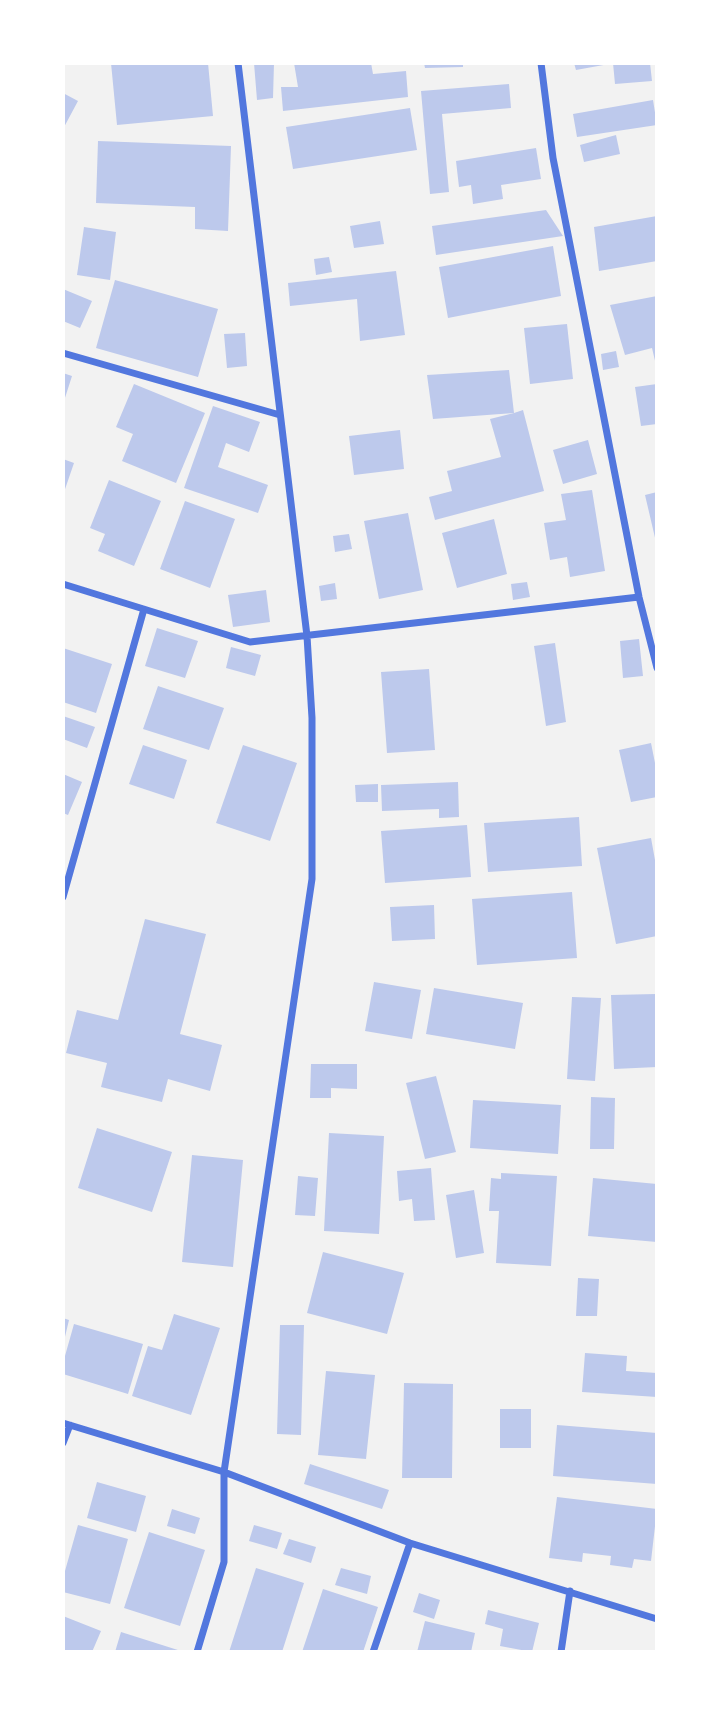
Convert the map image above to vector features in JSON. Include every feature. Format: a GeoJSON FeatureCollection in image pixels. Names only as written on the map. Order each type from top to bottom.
{"type":"FeatureCollection","features":[{"type":"Feature","properties":{"kind":"street"},"geometry":{"type":"LineString","coordinates":[[197,1652],[224,1562],[224,1472],[312,879],[312,718],[307,636],[238,63]]}},
{"type":"Feature","properties":{"kind":"street"},"geometry":{"type":"LineString","coordinates":[[541,63],[553,158],[639,597],[657,668]]}},
{"type":"Feature","properties":{"kind":"street"},"geometry":{"type":"LineString","coordinates":[[63,353],[280,415]]}},
{"type":"Feature","properties":{"kind":"street"},"geometry":{"type":"LineString","coordinates":[[63,584],[250,642],[639,597]]}},
{"type":"Feature","properties":{"kind":"street"},"geometry":{"type":"LineString","coordinates":[[63,897],[144,609]]}},
{"type":"Feature","properties":{"kind":"street"},"geometry":{"type":"LineString","coordinates":[[63,1443],[66,1424],[224,1472],[410,1543],[657,1619]]}},
{"type":"Feature","properties":{"kind":"street"},"geometry":{"type":"LineString","coordinates":[[373,1652],[410,1543]]}},
{"type":"Feature","properties":{"kind":"street"},"geometry":{"type":"LineString","coordinates":[[561,1652],[570,1591]]}},
{"type":"Feature","properties":{"kind":"building"},"geometry":{"type":"Polygon","coordinates":[[[111,63],[208,63],[213,116],[117,125],[111,63]]]}},
{"type":"Feature","properties":{"kind":"building"},"geometry":{"type":"Polygon","coordinates":[[[254,63],[274,63],[273,98],[257,100],[254,63]]]}},
{"type":"Feature","properties":{"kind":"building"},"geometry":{"type":"Polygon","coordinates":[[[294,63],[371,63],[373,74],[406,71],[408,97],[283,111],[281,87],[298,87],[294,63]]]}},
{"type":"Feature","properties":{"kind":"building"},"geometry":{"type":"Polygon","coordinates":[[[424,63],[463,63],[463,67],[425,68],[424,63]]]}},
{"type":"Feature","properties":{"kind":"building"},"geometry":{"type":"Polygon","coordinates":[[[574,63],[609,63],[609,64],[576,70],[574,63]]]}},
{"type":"Feature","properties":{"kind":"building"},"geometry":{"type":"Polygon","coordinates":[[[613,63],[650,63],[652,81],[615,84],[613,63]]]}},
{"type":"Feature","properties":{"kind":"building"},"geometry":{"type":"Polygon","coordinates":[[[509,84],[511,108],[442,114],[449,192],[430,194],[421,91],[509,84]]]}},
{"type":"Feature","properties":{"kind":"building"},"geometry":{"type":"Polygon","coordinates":[[[63,93],[78,101],[63,129],[63,93]]]}},
{"type":"Feature","properties":{"kind":"building"},"geometry":{"type":"Polygon","coordinates":[[[653,100],[657,125],[577,137],[573,114],[653,100]]]}},
{"type":"Feature","properties":{"kind":"building"},"geometry":{"type":"Polygon","coordinates":[[[410,108],[417,150],[293,169],[286,127],[410,108]]]}},
{"type":"Feature","properties":{"kind":"building"},"geometry":{"type":"Polygon","coordinates":[[[616,135],[620,154],[584,162],[580,145],[616,135]]]}},
{"type":"Feature","properties":{"kind":"building"},"geometry":{"type":"Polygon","coordinates":[[[98,141],[231,146],[228,231],[195,229],[195,207],[96,203],[98,141]]]}},
{"type":"Feature","properties":{"kind":"building"},"geometry":{"type":"Polygon","coordinates":[[[536,148],[541,179],[501,185],[503,199],[473,204],[471,185],[459,187],[456,161],[536,148]]]}},
{"type":"Feature","properties":{"kind":"building"},"geometry":{"type":"Polygon","coordinates":[[[546,210],[563,236],[436,255],[432,226],[546,210]]]}},
{"type":"Feature","properties":{"kind":"building"},"geometry":{"type":"Polygon","coordinates":[[[657,216],[657,261],[599,271],[594,227],[657,216]]]}},
{"type":"Feature","properties":{"kind":"building"},"geometry":{"type":"Polygon","coordinates":[[[380,221],[384,244],[354,248],[350,226],[380,221]]]}},
{"type":"Feature","properties":{"kind":"building"},"geometry":{"type":"Polygon","coordinates":[[[84,227],[116,232],[110,280],[77,275],[84,227]]]}},
{"type":"Feature","properties":{"kind":"building"},"geometry":{"type":"Polygon","coordinates":[[[553,246],[561,296],[448,318],[439,267],[553,246]]]}},
{"type":"Feature","properties":{"kind":"building"},"geometry":{"type":"Polygon","coordinates":[[[329,257],[332,272],[316,275],[314,259],[329,257]]]}},
{"type":"Feature","properties":{"kind":"building"},"geometry":{"type":"Polygon","coordinates":[[[396,271],[405,335],[360,341],[357,299],[290,306],[288,283],[396,271]]]}},
{"type":"Feature","properties":{"kind":"building"},"geometry":{"type":"Polygon","coordinates":[[[115,280],[218,309],[198,377],[96,348],[115,280]]]}},
{"type":"Feature","properties":{"kind":"building"},"geometry":{"type":"Polygon","coordinates":[[[63,289],[92,301],[80,328],[63,321],[63,289]]]}},
{"type":"Feature","properties":{"kind":"building"},"geometry":{"type":"Polygon","coordinates":[[[657,296],[656,365],[652,348],[625,355],[610,305],[657,296]]]}},
{"type":"Feature","properties":{"kind":"building"},"geometry":{"type":"Polygon","coordinates":[[[567,324],[573,379],[530,384],[524,328],[567,324]]]}},
{"type":"Feature","properties":{"kind":"building"},"geometry":{"type":"Polygon","coordinates":[[[245,333],[247,366],[227,368],[224,334],[245,333]]]}},
{"type":"Feature","properties":{"kind":"building"},"geometry":{"type":"Polygon","coordinates":[[[616,351],[619,367],[603,370],[601,354],[616,351]]]}},
{"type":"Feature","properties":{"kind":"building"},"geometry":{"type":"Polygon","coordinates":[[[509,370],[514,413],[433,419],[427,375],[509,370]]]}},
{"type":"Feature","properties":{"kind":"building"},"geometry":{"type":"Polygon","coordinates":[[[63,373],[72,376],[64,401],[63,401],[63,373]]]}},
{"type":"Feature","properties":{"kind":"building"},"geometry":{"type":"Polygon","coordinates":[[[134,384],[205,413],[176,483],[122,461],[133,434],[116,427],[134,384]]]}},
{"type":"Feature","properties":{"kind":"building"},"geometry":{"type":"Polygon","coordinates":[[[657,384],[657,424],[641,426],[635,387],[657,384]]]}},
{"type":"Feature","properties":{"kind":"building"},"geometry":{"type":"Polygon","coordinates":[[[213,406],[260,422],[249,452],[226,443],[218,467],[268,485],[258,513],[184,488],[213,406]]]}},
{"type":"Feature","properties":{"kind":"building"},"geometry":{"type":"Polygon","coordinates":[[[523,410],[544,491],[435,520],[429,497],[452,491],[447,471],[501,457],[490,419],[523,410]]]}},
{"type":"Feature","properties":{"kind":"building"},"geometry":{"type":"Polygon","coordinates":[[[400,430],[404,469],[354,475],[349,436],[400,430]]]}},
{"type":"Feature","properties":{"kind":"building"},"geometry":{"type":"Polygon","coordinates":[[[588,440],[597,474],[563,484],[553,450],[588,440]]]}},
{"type":"Feature","properties":{"kind":"building"},"geometry":{"type":"Polygon","coordinates":[[[63,459],[74,463],[63,495],[63,459]]]}},
{"type":"Feature","properties":{"kind":"building"},"geometry":{"type":"Polygon","coordinates":[[[109,480],[161,501],[134,566],[98,551],[105,534],[90,528],[109,480]]]}},
{"type":"Feature","properties":{"kind":"building"},"geometry":{"type":"Polygon","coordinates":[[[592,490],[605,571],[570,577],[567,557],[550,560],[544,523],[566,520],[561,494],[592,490]]]}},
{"type":"Feature","properties":{"kind":"building"},"geometry":{"type":"Polygon","coordinates":[[[657,492],[657,542],[656,542],[645,495],[657,492]]]}},
{"type":"Feature","properties":{"kind":"building"},"geometry":{"type":"Polygon","coordinates":[[[185,501],[235,519],[210,588],[160,569],[185,501]]]}},
{"type":"Feature","properties":{"kind":"building"},"geometry":{"type":"Polygon","coordinates":[[[408,513],[423,590],[379,599],[364,521],[408,513]]]}},
{"type":"Feature","properties":{"kind":"building"},"geometry":{"type":"Polygon","coordinates":[[[494,519],[507,574],[457,588],[442,533],[494,519]]]}},
{"type":"Feature","properties":{"kind":"building"},"geometry":{"type":"Polygon","coordinates":[[[349,534],[352,549],[335,552],[333,536],[349,534]]]}},
{"type":"Feature","properties":{"kind":"building"},"geometry":{"type":"Polygon","coordinates":[[[527,582],[530,597],[513,600],[511,584],[527,582]]]}},
{"type":"Feature","properties":{"kind":"building"},"geometry":{"type":"Polygon","coordinates":[[[335,583],[337,599],[321,601],[319,586],[335,583]]]}},
{"type":"Feature","properties":{"kind":"building"},"geometry":{"type":"Polygon","coordinates":[[[266,590],[270,622],[233,627],[228,595],[266,590]]]}},
{"type":"Feature","properties":{"kind":"building"},"geometry":{"type":"Polygon","coordinates":[[[157,628],[198,641],[185,678],[145,666],[157,628]]]}},
{"type":"Feature","properties":{"kind":"building"},"geometry":{"type":"Polygon","coordinates":[[[639,639],[643,676],[623,678],[620,641],[639,639]]]}},
{"type":"Feature","properties":{"kind":"building"},"geometry":{"type":"Polygon","coordinates":[[[555,643],[566,722],[546,726],[534,646],[555,643]]]}},
{"type":"Feature","properties":{"kind":"building"},"geometry":{"type":"Polygon","coordinates":[[[231,647],[261,655],[255,676],[226,668],[231,647]]]}},
{"type":"Feature","properties":{"kind":"building"},"geometry":{"type":"Polygon","coordinates":[[[63,648],[112,664],[96,713],[63,702],[63,648]]]}},
{"type":"Feature","properties":{"kind":"building"},"geometry":{"type":"Polygon","coordinates":[[[429,669],[435,750],[387,753],[381,672],[429,669]]]}},
{"type":"Feature","properties":{"kind":"building"},"geometry":{"type":"Polygon","coordinates":[[[158,686],[224,708],[209,750],[143,729],[158,686]]]}},
{"type":"Feature","properties":{"kind":"building"},"geometry":{"type":"Polygon","coordinates":[[[63,716],[95,727],[87,748],[63,739],[63,716]]]}},
{"type":"Feature","properties":{"kind":"building"},"geometry":{"type":"Polygon","coordinates":[[[651,743],[657,773],[657,797],[631,802],[619,750],[651,743]]]}},
{"type":"Feature","properties":{"kind":"building"},"geometry":{"type":"Polygon","coordinates":[[[143,745],[187,760],[174,799],[129,784],[143,745]]]}},
{"type":"Feature","properties":{"kind":"building"},"geometry":{"type":"Polygon","coordinates":[[[243,745],[297,763],[270,841],[216,823],[243,745]]]}},
{"type":"Feature","properties":{"kind":"building"},"geometry":{"type":"Polygon","coordinates":[[[63,774],[82,782],[68,815],[63,813],[63,774]]]}},
{"type":"Feature","properties":{"kind":"building"},"geometry":{"type":"Polygon","coordinates":[[[458,782],[459,817],[439,818],[439,809],[382,811],[381,785],[458,782]]]}},
{"type":"Feature","properties":{"kind":"building"},"geometry":{"type":"Polygon","coordinates":[[[378,784],[378,802],[356,802],[355,785],[378,784]]]}},
{"type":"Feature","properties":{"kind":"building"},"geometry":{"type":"Polygon","coordinates":[[[579,817],[582,866],[488,872],[484,823],[579,817]]]}},
{"type":"Feature","properties":{"kind":"building"},"geometry":{"type":"Polygon","coordinates":[[[467,825],[471,877],[385,883],[381,831],[467,825]]]}},
{"type":"Feature","properties":{"kind":"building"},"geometry":{"type":"Polygon","coordinates":[[[651,838],[657,871],[657,936],[616,944],[597,848],[651,838]]]}},
{"type":"Feature","properties":{"kind":"building"},"geometry":{"type":"Polygon","coordinates":[[[572,892],[577,958],[477,965],[472,899],[572,892]]]}},
{"type":"Feature","properties":{"kind":"building"},"geometry":{"type":"Polygon","coordinates":[[[434,905],[435,939],[392,941],[390,907],[434,905]]]}},
{"type":"Feature","properties":{"kind":"building"},"geometry":{"type":"Polygon","coordinates":[[[145,919],[206,934],[180,1034],[222,1045],[210,1091],[168,1079],[162,1102],[101,1087],[107,1063],[66,1053],[77,1010],[118,1020],[145,919]]]}},
{"type":"Feature","properties":{"kind":"building"},"geometry":{"type":"Polygon","coordinates":[[[374,982],[421,990],[412,1039],[365,1031],[374,982]]]}},
{"type":"Feature","properties":{"kind":"building"},"geometry":{"type":"Polygon","coordinates":[[[434,988],[523,1003],[515,1049],[426,1034],[434,988]]]}},
{"type":"Feature","properties":{"kind":"building"},"geometry":{"type":"Polygon","coordinates":[[[656,994],[657,1067],[614,1069],[611,995],[656,994]]]}},
{"type":"Feature","properties":{"kind":"building"},"geometry":{"type":"Polygon","coordinates":[[[572,997],[601,998],[595,1081],[567,1079],[572,997]]]}},
{"type":"Feature","properties":{"kind":"building"},"geometry":{"type":"Polygon","coordinates":[[[311,1064],[357,1064],[357,1089],[331,1088],[331,1098],[310,1098],[311,1064]]]}},
{"type":"Feature","properties":{"kind":"building"},"geometry":{"type":"Polygon","coordinates":[[[436,1076],[456,1152],[425,1159],[406,1083],[436,1076]]]}},
{"type":"Feature","properties":{"kind":"building"},"geometry":{"type":"Polygon","coordinates":[[[591,1097],[615,1098],[614,1149],[590,1149],[591,1097]]]}},
{"type":"Feature","properties":{"kind":"building"},"geometry":{"type":"Polygon","coordinates":[[[473,1100],[561,1105],[558,1154],[470,1148],[473,1100]]]}},
{"type":"Feature","properties":{"kind":"building"},"geometry":{"type":"Polygon","coordinates":[[[97,1128],[172,1152],[152,1212],[78,1188],[97,1128]]]}},
{"type":"Feature","properties":{"kind":"building"},"geometry":{"type":"Polygon","coordinates":[[[329,1133],[384,1136],[379,1234],[324,1231],[329,1133]]]}},
{"type":"Feature","properties":{"kind":"building"},"geometry":{"type":"Polygon","coordinates":[[[192,1155],[243,1160],[233,1267],[182,1262],[192,1155]]]}},
{"type":"Feature","properties":{"kind":"building"},"geometry":{"type":"Polygon","coordinates":[[[431,1168],[435,1220],[414,1221],[412,1199],[399,1201],[397,1171],[431,1168]]]}},
{"type":"Feature","properties":{"kind":"building"},"geometry":{"type":"Polygon","coordinates":[[[501,1173],[557,1176],[551,1266],[496,1263],[499,1211],[489,1211],[491,1178],[501,1179],[501,1173]]]}},
{"type":"Feature","properties":{"kind":"building"},"geometry":{"type":"Polygon","coordinates":[[[298,1176],[318,1178],[315,1216],[295,1215],[298,1176]]]}},
{"type":"Feature","properties":{"kind":"building"},"geometry":{"type":"Polygon","coordinates":[[[593,1178],[657,1184],[657,1242],[588,1236],[593,1178]]]}},
{"type":"Feature","properties":{"kind":"building"},"geometry":{"type":"Polygon","coordinates":[[[474,1190],[484,1253],[456,1258],[446,1195],[474,1190]]]}},
{"type":"Feature","properties":{"kind":"building"},"geometry":{"type":"Polygon","coordinates":[[[323,1252],[404,1273],[387,1334],[307,1313],[323,1252]]]}},
{"type":"Feature","properties":{"kind":"building"},"geometry":{"type":"Polygon","coordinates":[[[578,1278],[599,1279],[597,1316],[576,1316],[578,1278]]]}},
{"type":"Feature","properties":{"kind":"building"},"geometry":{"type":"Polygon","coordinates":[[[174,1314],[220,1328],[191,1415],[132,1396],[148,1346],[162,1350],[174,1314]]]}},
{"type":"Feature","properties":{"kind":"building"},"geometry":{"type":"Polygon","coordinates":[[[63,1318],[69,1320],[64,1341],[63,1341],[63,1318]]]}},
{"type":"Feature","properties":{"kind":"building"},"geometry":{"type":"Polygon","coordinates":[[[74,1324],[143,1344],[128,1394],[63,1374],[63,1363],[74,1324]]]}},
{"type":"Feature","properties":{"kind":"building"},"geometry":{"type":"Polygon","coordinates":[[[280,1325],[304,1325],[301,1435],[277,1434],[280,1325]]]}},
{"type":"Feature","properties":{"kind":"building"},"geometry":{"type":"Polygon","coordinates":[[[585,1353],[627,1356],[626,1371],[657,1373],[657,1397],[582,1392],[585,1353]]]}},
{"type":"Feature","properties":{"kind":"building"},"geometry":{"type":"Polygon","coordinates":[[[326,1371],[375,1375],[366,1459],[318,1455],[326,1371]]]}},
{"type":"Feature","properties":{"kind":"building"},"geometry":{"type":"Polygon","coordinates":[[[404,1383],[453,1384],[452,1478],[402,1478],[404,1383]]]}},
{"type":"Feature","properties":{"kind":"building"},"geometry":{"type":"Polygon","coordinates":[[[500,1409],[531,1409],[531,1448],[500,1448],[500,1409]]]}},
{"type":"Feature","properties":{"kind":"building"},"geometry":{"type":"Polygon","coordinates":[[[557,1425],[657,1433],[657,1484],[553,1476],[557,1425]]]}},
{"type":"Feature","properties":{"kind":"building"},"geometry":{"type":"Polygon","coordinates":[[[310,1464],[389,1490],[382,1509],[304,1484],[310,1464]]]}},
{"type":"Feature","properties":{"kind":"building"},"geometry":{"type":"Polygon","coordinates":[[[97,1482],[146,1496],[136,1532],[87,1518],[97,1482]]]}},
{"type":"Feature","properties":{"kind":"building"},"geometry":{"type":"Polygon","coordinates":[[[557,1497],[657,1509],[651,1561],[634,1559],[632,1568],[610,1565],[611,1556],[583,1553],[582,1562],[549,1558],[557,1497]]]}},
{"type":"Feature","properties":{"kind":"building"},"geometry":{"type":"Polygon","coordinates":[[[172,1509],[200,1518],[195,1534],[167,1526],[172,1509]]]}},
{"type":"Feature","properties":{"kind":"building"},"geometry":{"type":"Polygon","coordinates":[[[78,1525],[128,1539],[110,1604],[63,1592],[63,1578],[78,1525]]]}},
{"type":"Feature","properties":{"kind":"building"},"geometry":{"type":"Polygon","coordinates":[[[254,1525],[282,1533],[277,1549],[249,1541],[254,1525]]]}},
{"type":"Feature","properties":{"kind":"building"},"geometry":{"type":"Polygon","coordinates":[[[149,1532],[205,1550],[180,1626],[124,1608],[149,1532]]]}},
{"type":"Feature","properties":{"kind":"building"},"geometry":{"type":"Polygon","coordinates":[[[289,1539],[316,1547],[311,1563],[283,1554],[289,1539]]]}},
{"type":"Feature","properties":{"kind":"building"},"geometry":{"type":"Polygon","coordinates":[[[256,1568],[304,1583],[282,1652],[229,1652],[256,1568]]]}},
{"type":"Feature","properties":{"kind":"building"},"geometry":{"type":"Polygon","coordinates":[[[341,1568],[371,1576],[367,1594],[335,1585],[341,1568]]]}},
{"type":"Feature","properties":{"kind":"building"},"geometry":{"type":"Polygon","coordinates":[[[323,1589],[378,1607],[363,1652],[302,1652],[323,1589]]]}},
{"type":"Feature","properties":{"kind":"building"},"geometry":{"type":"Polygon","coordinates":[[[419,1593],[440,1600],[434,1619],[413,1612],[419,1593]]]}},
{"type":"Feature","properties":{"kind":"building"},"geometry":{"type":"Polygon","coordinates":[[[488,1610],[539,1623],[532,1652],[500,1646],[503,1629],[485,1624],[488,1610]]]}},
{"type":"Feature","properties":{"kind":"building"},"geometry":{"type":"Polygon","coordinates":[[[63,1616],[101,1631],[92,1652],[63,1652],[63,1616]]]}},
{"type":"Feature","properties":{"kind":"building"},"geometry":{"type":"Polygon","coordinates":[[[425,1621],[475,1633],[471,1652],[417,1652],[425,1621]]]}},
{"type":"Feature","properties":{"kind":"building"},"geometry":{"type":"Polygon","coordinates":[[[121,1632],[181,1651],[181,1652],[115,1652],[121,1632]]]}}]}
